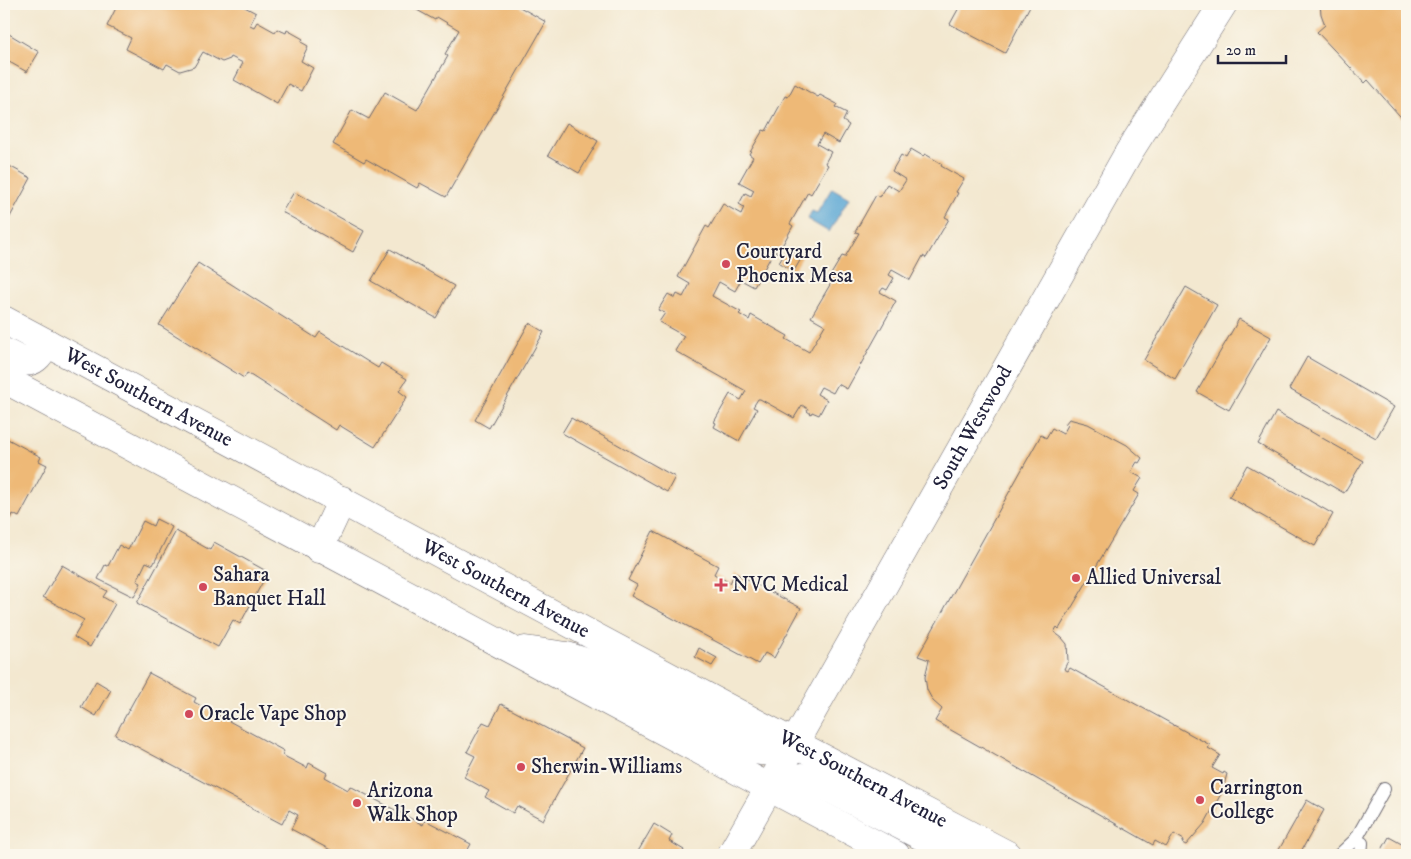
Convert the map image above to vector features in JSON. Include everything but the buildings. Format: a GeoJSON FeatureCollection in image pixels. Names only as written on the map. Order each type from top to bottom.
{"type":"FeatureCollection","features":[{"type":"Feature","properties":{"kind":"main road","name":"South Westwood"},"geometry":{"type":"LineString","coordinates":[[731,855],[1129,152],[1223,4]]}},
{"type":"Feature","properties":{"kind":"main road","name":"West Southern Avenue"},"geometry":{"type":"LineString","coordinates":[[4,320],[794,743],[1008,855]]}},
{"type":"Feature","properties":{"kind":"main road"},"geometry":{"type":"LineString","coordinates":[[4,352],[21,361],[32,361],[37,359],[47,343]]}},
{"type":"Feature","properties":{"kind":"main road"},"geometry":{"type":"LineString","coordinates":[[4,379],[319,549],[896,855]]}},
{"type":"Feature","properties":{"kind":"main road"},"geometry":{"type":"LineString","coordinates":[[319,549],[342,500]]}},
{"type":"Feature","properties":{"kind":"main road"},"geometry":{"type":"LineString","coordinates":[[504,647],[567,656],[591,664],[758,752],[775,751],[794,743]]}},
{"type":"Feature","properties":{"kind":"main road"},"geometry":{"type":"LineString","coordinates":[[769,788],[802,778],[814,780],[958,855]]}},
{"type":"Feature","properties":{"kind":"lane"},"geometry":{"type":"LineString","coordinates":[[1339,855],[1356,839],[1384,789]]}},
{"type":"Feature","properties":{"kind":"lane"},"geometry":{"type":"LineString","coordinates":[[1350,855],[1356,844],[1356,839]]}},
{"type":"Feature","properties":{"kind":"lane"},"geometry":{"type":"LineString","coordinates":[[1356,839],[1362,843],[1361,855]]}},
{"type":"Feature","properties":{"kind":"water"},"geometry":{"type":"Polygon","coordinates":[[[832,188],[849,198],[829,232],[807,219],[812,211],[817,213],[832,188]]]}},
{"type":"Feature","properties":{"kind":"place","name":"Courtyard Phoenix Mesa"},"geometry":{"type":"Point","coordinates":[726,264]}},
{"type":"Feature","properties":{"kind":"place","name":"Allied Universal"},"geometry":{"type":"Point","coordinates":[1076,578]}},
{"type":"Feature","properties":{"kind":"place","name":"NVC Medical"},"geometry":{"type":"Point","coordinates":[721,585]}},
{"type":"Feature","properties":{"kind":"place","name":"Sahara Banquet Hall"},"geometry":{"type":"Point","coordinates":[203,587]}},
{"type":"Feature","properties":{"kind":"place","name":"Oracle Vape Shop"},"geometry":{"type":"Point","coordinates":[189,714]}},
{"type":"Feature","properties":{"kind":"place","name":"Sherwin-Williams"},"geometry":{"type":"Point","coordinates":[521,767]}},
{"type":"Feature","properties":{"kind":"place","name":"Carrington College"},"geometry":{"type":"Point","coordinates":[1200,800]}},
{"type":"Feature","properties":{"kind":"place","name":"Arizona Walk Shop"},"geometry":{"type":"Point","coordinates":[357,803]}}]}
